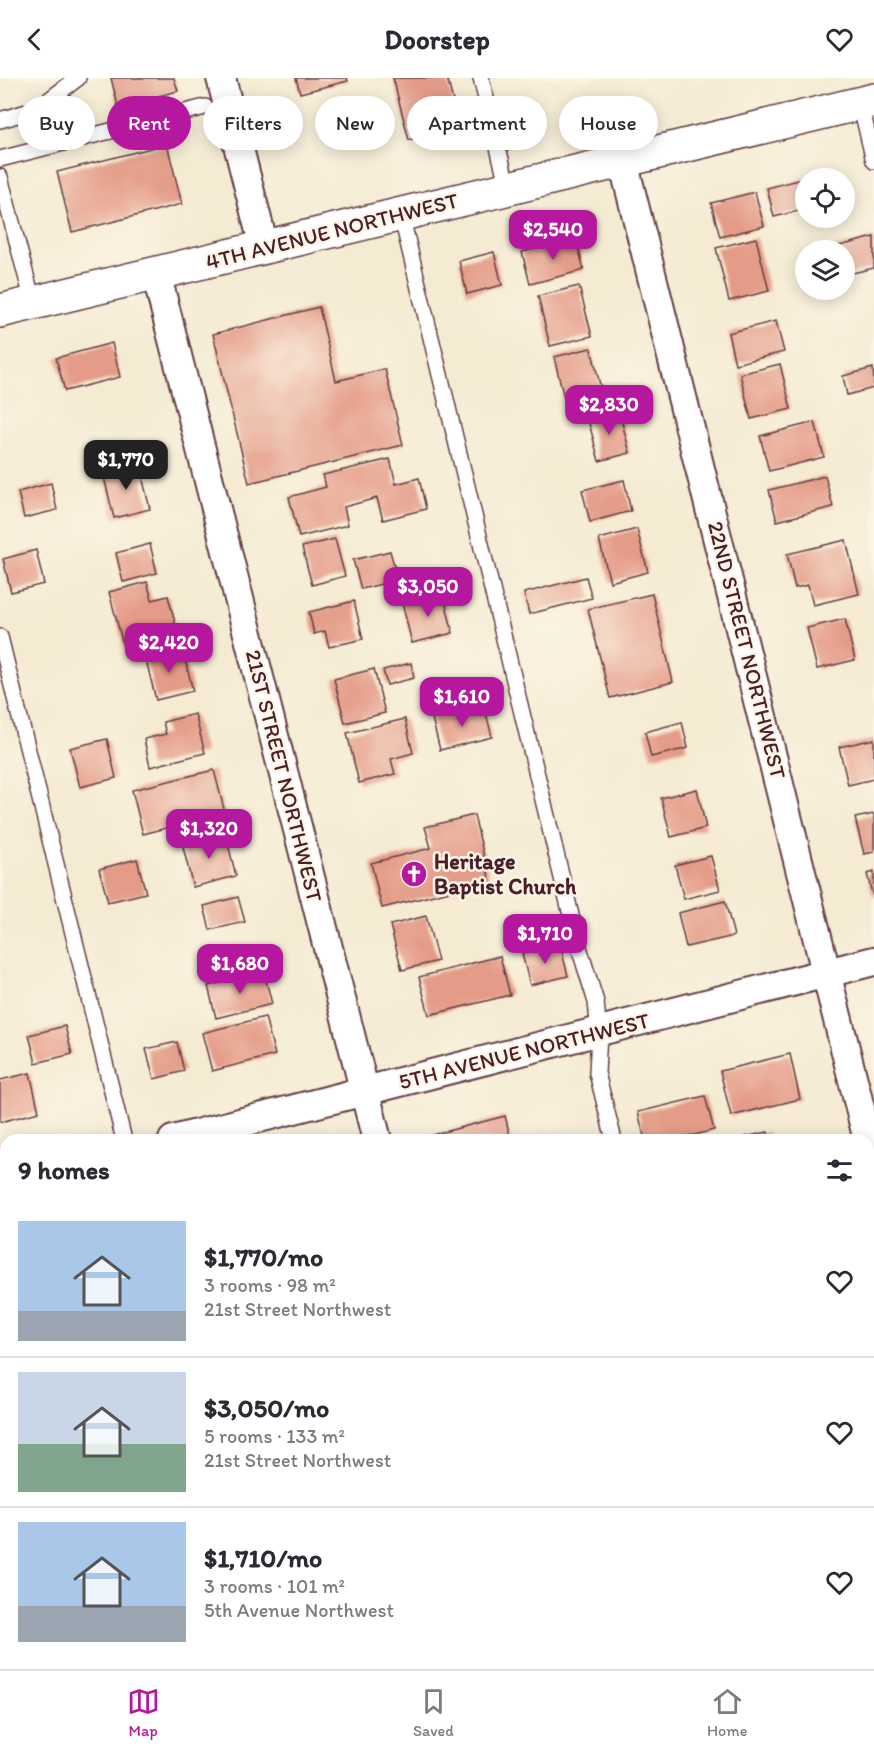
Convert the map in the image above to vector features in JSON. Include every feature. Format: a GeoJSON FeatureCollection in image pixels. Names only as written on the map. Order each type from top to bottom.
{"type":"FeatureCollection","features":[{"type":"Feature","properties":{"kind":"main road","name":"4TH AVENUE NORTHWEST"},"geometry":{"type":"LineString","coordinates":[[0,311],[867,101]]}},
{"type":"Feature","properties":{"kind":"street"},"geometry":{"type":"LineString","coordinates":[[221,78],[264,247]]}},
{"type":"Feature","properties":{"kind":"street","name":"22ND STREET NORTHWEST"},"geometry":{"type":"LineString","coordinates":[[623,161],[813,909],[825,973],[837,1012],[867,1134]]}},
{"type":"Feature","properties":{"kind":"street","name":"21ST STREET NORTHWEST"},"geometry":{"type":"LineString","coordinates":[[156,273],[376,1134]]}},
{"type":"Feature","properties":{"kind":"street","name":"5TH AVENUE NORTHWEST"},"geometry":{"type":"LineString","coordinates":[[196,1134],[874,962]]}},
{"type":"Feature","properties":{"kind":"lane"},"geometry":{"type":"LineString","coordinates":[[0,120],[37,109],[78,78]]}},
{"type":"Feature","properties":{"kind":"lane"},"geometry":{"type":"LineString","coordinates":[[482,78],[508,188]]}},
{"type":"Feature","properties":{"kind":"lane"},"geometry":{"type":"LineString","coordinates":[[867,101],[874,161]]}},
{"type":"Feature","properties":{"kind":"lane"},"geometry":{"type":"LineString","coordinates":[[0,159],[203,108]]}},
{"type":"Feature","properties":{"kind":"lane"},"geometry":{"type":"LineString","coordinates":[[0,177],[33,302]]}},
{"type":"Feature","properties":{"kind":"lane"},"geometry":{"type":"LineString","coordinates":[[401,214],[576,933],[597,1002],[599,1033],[597,1073],[612,1134]]}},
{"type":"Feature","properties":{"kind":"lane"},"geometry":{"type":"LineString","coordinates":[[0,638],[123,1134]]}},
{"type":"Feature","properties":{"kind":"building"},"geometry":{"type":"Polygon","coordinates":[[[111,78],[174,78],[178,91],[158,96],[116,96],[111,78]]]}},
{"type":"Feature","properties":{"kind":"building"},"geometry":{"type":"Polygon","coordinates":[[[296,78],[347,78],[348,81],[300,93],[296,78]]]}},
{"type":"Feature","properties":{"kind":"building"},"geometry":{"type":"Polygon","coordinates":[[[393,78],[447,78],[452,96],[407,96],[407,132],[393,78]]]}},
{"type":"Feature","properties":{"kind":"building"},"geometry":{"type":"Polygon","coordinates":[[[143,150],[168,150],[182,204],[72,232],[57,172],[143,150]]]}},
{"type":"Feature","properties":{"kind":"building"},"geometry":{"type":"Polygon","coordinates":[[[795,181],[795,212],[774,217],[767,188],[795,181]]]}},
{"type":"Feature","properties":{"kind":"building"},"geometry":{"type":"Polygon","coordinates":[[[755,192],[764,226],[720,237],[711,203],[755,192]]]}},
{"type":"Feature","properties":{"kind":"building"},"geometry":{"type":"Polygon","coordinates":[[[874,237],[874,268],[855,272],[855,242],[874,237]]]}},
{"type":"Feature","properties":{"kind":"building"},"geometry":{"type":"Polygon","coordinates":[[[576,238],[584,270],[530,284],[522,252],[576,238]]]}},
{"type":"Feature","properties":{"kind":"building"},"geometry":{"type":"Polygon","coordinates":[[[756,238],[769,291],[729,301],[716,248],[756,238]]]}},
{"type":"Feature","properties":{"kind":"building"},"geometry":{"type":"Polygon","coordinates":[[[494,252],[502,285],[467,294],[459,261],[494,252]]]}},
{"type":"Feature","properties":{"kind":"building"},"geometry":{"type":"Polygon","coordinates":[[[579,286],[592,336],[550,346],[538,296],[579,286]]]}},
{"type":"Feature","properties":{"kind":"building"},"geometry":{"type":"Polygon","coordinates":[[[319,307],[336,381],[385,369],[403,445],[249,483],[213,334],[319,307]]]}},
{"type":"Feature","properties":{"kind":"building"},"geometry":{"type":"Polygon","coordinates":[[[776,321],[784,352],[735,364],[728,333],[776,321]]]}},
{"type":"Feature","properties":{"kind":"building"},"geometry":{"type":"Polygon","coordinates":[[[112,343],[120,377],[65,391],[56,358],[112,343]]]}},
{"type":"Feature","properties":{"kind":"building"},"geometry":{"type":"Polygon","coordinates":[[[591,348],[602,393],[565,402],[554,357],[591,348]]]}},
{"type":"Feature","properties":{"kind":"building"},"geometry":{"type":"Polygon","coordinates":[[[780,364],[791,409],[751,419],[740,374],[780,364]]]}},
{"type":"Feature","properties":{"kind":"building"},"geometry":{"type":"Polygon","coordinates":[[[873,368],[874,388],[847,395],[843,376],[873,368]]]}},
{"type":"Feature","properties":{"kind":"building"},"geometry":{"type":"Polygon","coordinates":[[[619,411],[630,453],[599,461],[588,419],[619,411]]]}},
{"type":"Feature","properties":{"kind":"building"},"geometry":{"type":"Polygon","coordinates":[[[815,422],[824,457],[769,471],[760,436],[815,422]]]}},
{"type":"Feature","properties":{"kind":"building"},"geometry":{"type":"Polygon","coordinates":[[[390,459],[396,484],[419,478],[426,509],[383,520],[377,498],[344,507],[348,525],[299,537],[289,497],[326,487],[323,475],[390,459]]]}},
{"type":"Feature","properties":{"kind":"building"},"geometry":{"type":"Polygon","coordinates":[[[139,464],[150,509],[114,518],[103,473],[139,464]]]}},
{"type":"Feature","properties":{"kind":"building"},"geometry":{"type":"Polygon","coordinates":[[[825,476],[833,507],[777,521],[769,490],[825,476]]]}},
{"type":"Feature","properties":{"kind":"building"},"geometry":{"type":"Polygon","coordinates":[[[624,480],[631,511],[590,522],[582,490],[624,480]]]}},
{"type":"Feature","properties":{"kind":"building"},"geometry":{"type":"Polygon","coordinates":[[[51,483],[57,510],[24,518],[18,492],[51,483]]]}},
{"type":"Feature","properties":{"kind":"building"},"geometry":{"type":"Polygon","coordinates":[[[637,529],[648,572],[610,582],[599,539],[637,529]]]}},
{"type":"Feature","properties":{"kind":"building"},"geometry":{"type":"Polygon","coordinates":[[[335,539],[345,576],[312,585],[302,547],[335,539]]]}},
{"type":"Feature","properties":{"kind":"building"},"geometry":{"type":"Polygon","coordinates":[[[846,540],[859,594],[813,605],[808,585],[795,588],[787,554],[846,540]]]}},
{"type":"Feature","properties":{"kind":"building"},"geometry":{"type":"Polygon","coordinates":[[[150,544],[157,573],[123,582],[116,553],[150,544]]]}},
{"type":"Feature","properties":{"kind":"building"},"geometry":{"type":"Polygon","coordinates":[[[36,550],[44,584],[11,592],[3,559],[36,550]]]}},
{"type":"Feature","properties":{"kind":"building"},"geometry":{"type":"Polygon","coordinates":[[[390,551],[398,580],[361,589],[353,560],[390,551]]]}},
{"type":"Feature","properties":{"kind":"building"},"geometry":{"type":"Polygon","coordinates":[[[586,577],[592,598],[529,614],[524,593],[586,577]]]}},
{"type":"Feature","properties":{"kind":"building"},"geometry":{"type":"Polygon","coordinates":[[[147,582],[152,600],[168,596],[178,634],[124,648],[109,592],[147,582]]]}},
{"type":"Feature","properties":{"kind":"building"},"geometry":{"type":"Polygon","coordinates":[[[443,593],[453,633],[412,643],[402,603],[443,593]]]}},
{"type":"Feature","properties":{"kind":"building"},"geometry":{"type":"Polygon","coordinates":[[[652,594],[673,682],[610,698],[588,609],[652,594]]]}},
{"type":"Feature","properties":{"kind":"building"},"geometry":{"type":"Polygon","coordinates":[[[354,601],[363,639],[329,647],[325,631],[314,634],[309,612],[354,601]]]}},
{"type":"Feature","properties":{"kind":"building"},"geometry":{"type":"Polygon","coordinates":[[[845,619],[855,660],[817,669],[807,628],[845,619]]]}},
{"type":"Feature","properties":{"kind":"building"},"geometry":{"type":"Polygon","coordinates":[[[182,647],[193,691],[156,700],[145,656],[182,647]]]}},
{"type":"Feature","properties":{"kind":"building"},"geometry":{"type":"Polygon","coordinates":[[[411,663],[414,678],[387,685],[383,670],[411,663]]]}},
{"type":"Feature","properties":{"kind":"building"},"geometry":{"type":"Polygon","coordinates":[[[374,669],[385,713],[345,723],[334,679],[374,669]]]}},
{"type":"Feature","properties":{"kind":"building"},"geometry":{"type":"Polygon","coordinates":[[[484,705],[492,737],[440,750],[432,718],[484,705]]]}},
{"type":"Feature","properties":{"kind":"building"},"geometry":{"type":"Polygon","coordinates":[[[195,714],[205,753],[150,767],[144,739],[166,734],[163,722],[195,714]]]}},
{"type":"Feature","properties":{"kind":"building"},"geometry":{"type":"Polygon","coordinates":[[[405,719],[413,753],[391,759],[395,774],[359,783],[347,733],[405,719]]]}},
{"type":"Feature","properties":{"kind":"building"},"geometry":{"type":"Polygon","coordinates":[[[682,722],[688,748],[651,757],[645,732],[682,722]]]}},
{"type":"Feature","properties":{"kind":"building"},"geometry":{"type":"Polygon","coordinates":[[[107,739],[116,778],[80,787],[70,748],[107,739]]]}},
{"type":"Feature","properties":{"kind":"building"},"geometry":{"type":"Polygon","coordinates":[[[874,739],[874,779],[848,785],[839,747],[874,739]]]}},
{"type":"Feature","properties":{"kind":"building"},"geometry":{"type":"Polygon","coordinates":[[[214,770],[225,813],[143,834],[132,790],[214,770]]]}},
{"type":"Feature","properties":{"kind":"building"},"geometry":{"type":"Polygon","coordinates":[[[697,789],[706,828],[671,837],[661,798],[697,789]]]}},
{"type":"Feature","properties":{"kind":"building"},"geometry":{"type":"Polygon","coordinates":[[[874,814],[874,852],[864,854],[855,818],[874,814]]]}},
{"type":"Feature","properties":{"kind":"building"},"geometry":{"type":"Polygon","coordinates":[[[474,815],[490,881],[382,908],[371,863],[431,848],[425,827],[474,815]]]}},
{"type":"Feature","properties":{"kind":"building"},"geometry":{"type":"Polygon","coordinates":[[[225,832],[236,876],[193,887],[182,843],[225,832]]]}},
{"type":"Feature","properties":{"kind":"building"},"geometry":{"type":"Polygon","coordinates":[[[711,856],[720,890],[684,899],[675,865],[711,856]]]}},
{"type":"Feature","properties":{"kind":"building"},"geometry":{"type":"Polygon","coordinates":[[[137,859],[146,893],[108,902],[99,869],[137,859]]]}},
{"type":"Feature","properties":{"kind":"building"},"geometry":{"type":"Polygon","coordinates":[[[874,872],[874,896],[873,897],[867,874],[874,872]]]}},
{"type":"Feature","properties":{"kind":"building"},"geometry":{"type":"Polygon","coordinates":[[[238,897],[245,922],[210,930],[204,906],[238,897]]]}},
{"type":"Feature","properties":{"kind":"building"},"geometry":{"type":"Polygon","coordinates":[[[725,901],[734,936],[686,947],[678,913],[725,901]]]}},
{"type":"Feature","properties":{"kind":"building"},"geometry":{"type":"Polygon","coordinates":[[[426,916],[438,961],[402,970],[390,925],[426,916]]]}},
{"type":"Feature","properties":{"kind":"building"},"geometry":{"type":"Polygon","coordinates":[[[560,944],[568,976],[530,985],[522,954],[560,944]]]}},
{"type":"Feature","properties":{"kind":"building"},"geometry":{"type":"Polygon","coordinates":[[[500,956],[510,995],[429,1015],[419,977],[500,956]]]}},
{"type":"Feature","properties":{"kind":"building"},"geometry":{"type":"Polygon","coordinates":[[[264,972],[272,1004],[216,1018],[208,986],[264,972]]]}},
{"type":"Feature","properties":{"kind":"building"},"geometry":{"type":"Polygon","coordinates":[[[265,1017],[275,1055],[212,1071],[202,1033],[265,1017]]]}},
{"type":"Feature","properties":{"kind":"building"},"geometry":{"type":"Polygon","coordinates":[[[65,1026],[72,1054],[36,1063],[29,1035],[65,1026]]]}},
{"type":"Feature","properties":{"kind":"building"},"geometry":{"type":"Polygon","coordinates":[[[177,1042],[184,1071],[154,1079],[146,1049],[177,1042]]]}},
{"type":"Feature","properties":{"kind":"building"},"geometry":{"type":"Polygon","coordinates":[[[790,1054],[800,1099],[731,1116],[720,1071],[790,1054]]]}},
{"type":"Feature","properties":{"kind":"building"},"geometry":{"type":"Polygon","coordinates":[[[30,1073],[39,1112],[0,1122],[0,1080],[30,1073]]]}},
{"type":"Feature","properties":{"kind":"building"},"geometry":{"type":"Polygon","coordinates":[[[705,1096],[714,1130],[698,1134],[644,1134],[638,1112],[705,1096]]]}},
{"type":"Feature","properties":{"kind":"building"},"geometry":{"type":"Polygon","coordinates":[[[505,1116],[510,1134],[436,1134],[505,1116]]]}},
{"type":"Feature","properties":{"kind":"place","name":"Heritage Baptist Church"},"geometry":{"type":"Point","coordinates":[414,874]}}]}
